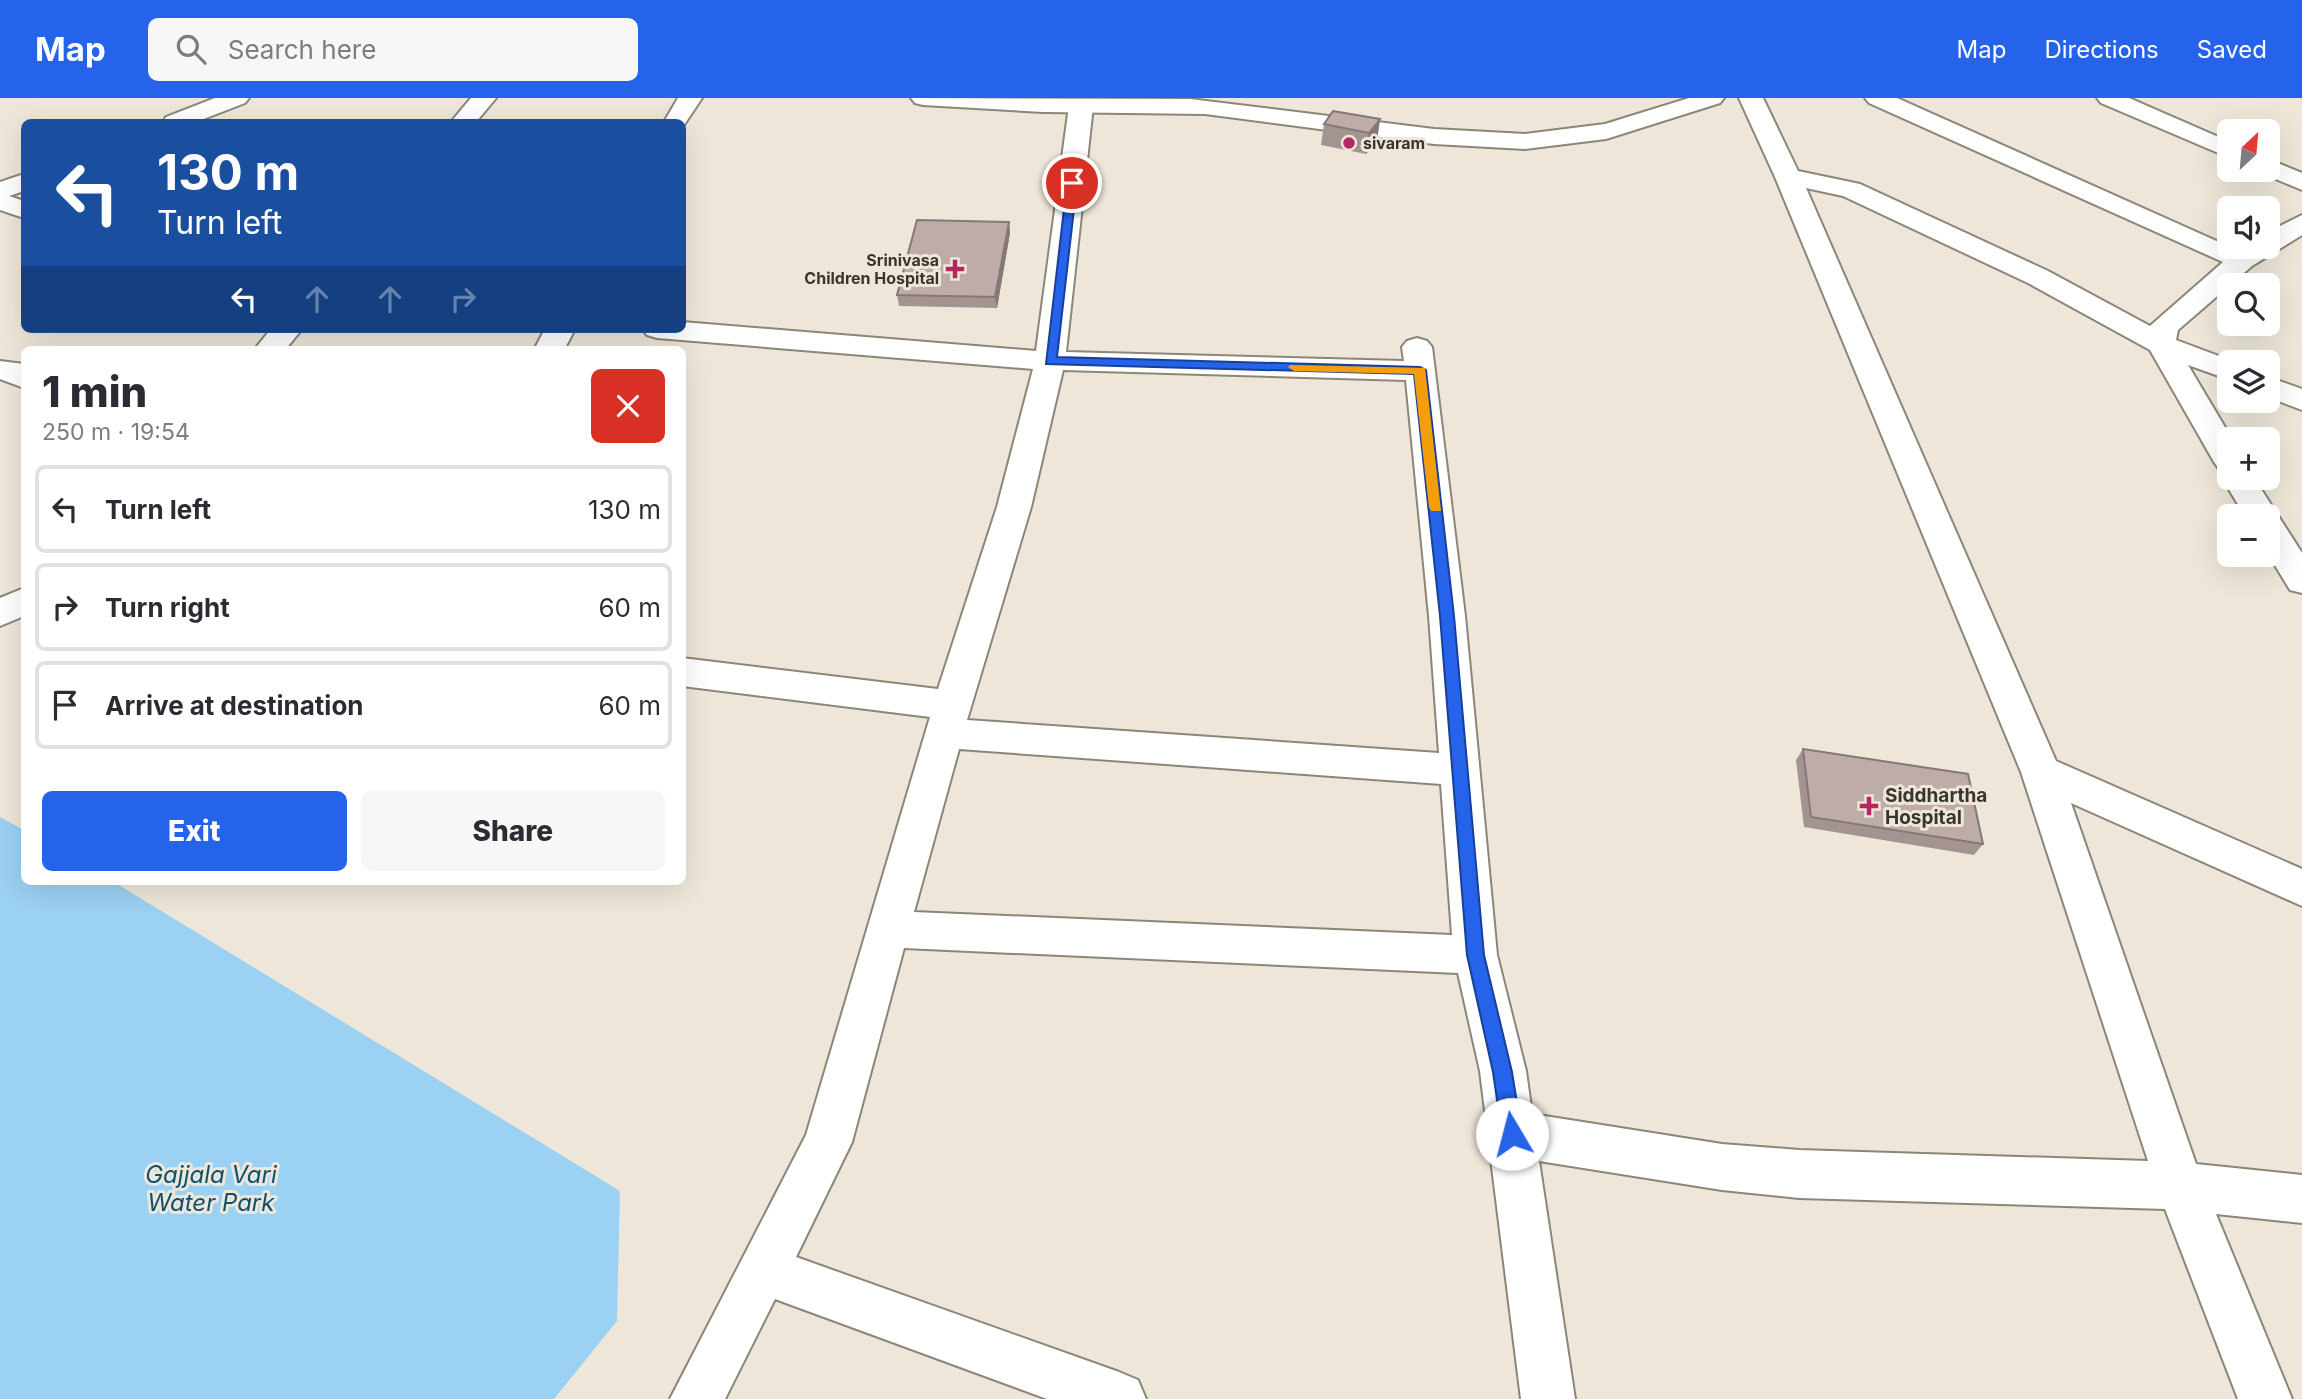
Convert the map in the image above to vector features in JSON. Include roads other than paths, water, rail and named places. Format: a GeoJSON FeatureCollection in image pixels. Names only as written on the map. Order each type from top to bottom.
{"type":"FeatureCollection","features":[{"type":"Feature","properties":{"kind":"street"},"geometry":{"type":"LineString","coordinates":[[183,119],[237,98]]}},
{"type":"Feature","properties":{"kind":"street"},"geometry":{"type":"LineString","coordinates":[[466,119],[484,98]]}},
{"type":"Feature","properties":{"kind":"street"},"geometry":{"type":"LineString","coordinates":[[678,119],[690,98]]}},
{"type":"Feature","properties":{"kind":"street"},"geometry":{"type":"LineString","coordinates":[[923,98],[1081,106],[1150,103],[1207,107],[1438,138],[1531,140],[1568,139],[1622,129],[1713,98]]}},
{"type":"Feature","properties":{"kind":"street"},"geometry":{"type":"LineString","coordinates":[[1751,98],[1788,177],[2041,772],[2180,1186],[2265,1399]]}},
{"type":"Feature","properties":{"kind":"street"},"geometry":{"type":"LineString","coordinates":[[1877,98],[2217,220]]}},
{"type":"Feature","properties":{"kind":"street"},"geometry":{"type":"LineString","coordinates":[[2109,98],[2217,144]]}},
{"type":"Feature","properties":{"kind":"street"},"geometry":{"type":"LineString","coordinates":[[697,1399],[828,1142],[886,929],[1014,507],[1050,361],[1081,106]]}},
{"type":"Feature","properties":{"kind":"street"},"geometry":{"type":"LineString","coordinates":[[2280,172],[2302,182]]}},
{"type":"Feature","properties":{"kind":"street"},"geometry":{"type":"LineString","coordinates":[[1788,177],[1851,190],[2038,277],[2161,344],[2217,366]]}},
{"type":"Feature","properties":{"kind":"street"},"geometry":{"type":"LineString","coordinates":[[0,191],[21,183]]}},
{"type":"Feature","properties":{"kind":"street"},"geometry":{"type":"LineString","coordinates":[[0,201],[21,209]]}},
{"type":"Feature","properties":{"kind":"street"},"geometry":{"type":"LineString","coordinates":[[2217,440],[2161,344],[2164,327],[2254,259]]}},
{"type":"Feature","properties":{"kind":"street"},"geometry":{"type":"LineString","coordinates":[[686,331],[1050,361],[1419,359],[1460,770],[1475,955],[1503,1072],[1548,1399]]}},
{"type":"Feature","properties":{"kind":"street"},"geometry":{"type":"LineString","coordinates":[[0,370],[15,371],[21,376]]}},
{"type":"Feature","properties":{"kind":"street"},"geometry":{"type":"LineString","coordinates":[[2280,391],[2302,400]]}},
{"type":"Feature","properties":{"kind":"street"},"geometry":{"type":"LineString","coordinates":[[2280,545],[2302,581]]}},
{"type":"Feature","properties":{"kind":"street"},"geometry":{"type":"LineString","coordinates":[[0,613],[21,602]]}},
{"type":"Feature","properties":{"kind":"street"},"geometry":{"type":"LineString","coordinates":[[686,673],[948,719],[1460,770]]}},
{"type":"Feature","properties":{"kind":"street"},"geometry":{"type":"LineString","coordinates":[[2041,772],[2302,888]]}},
{"type":"Feature","properties":{"kind":"street"},"geometry":{"type":"LineString","coordinates":[[886,929],[1475,955]]}},
{"type":"Feature","properties":{"kind":"street"},"geometry":{"type":"LineString","coordinates":[[1512,1134],[1722,1167],[1799,1174],[2180,1186],[2302,1199]]}},
{"type":"Feature","properties":{"kind":"street"},"geometry":{"type":"LineString","coordinates":[[763,1270],[1119,1399]]}},
{"type":"Feature","properties":{"kind":"water","name":"Gajjala Vari Water Park"},"geometry":{"type":"Polygon","coordinates":[[[0,817],[21,828],[21,885],[119,885],[620,1191],[617,1321],[554,1399],[0,1399],[0,817]]]}},
{"type":"Feature","properties":{"kind":"place","name":"sivaram"},"geometry":{"type":"Point","coordinates":[1349,143]}},
{"type":"Feature","properties":{"kind":"place","name":"Srinivasa Children Hospital"},"geometry":{"type":"Point","coordinates":[955,269]}},
{"type":"Feature","properties":{"kind":"place","name":"Siddhartha Hospital"},"geometry":{"type":"Point","coordinates":[1869,806]}}]}
